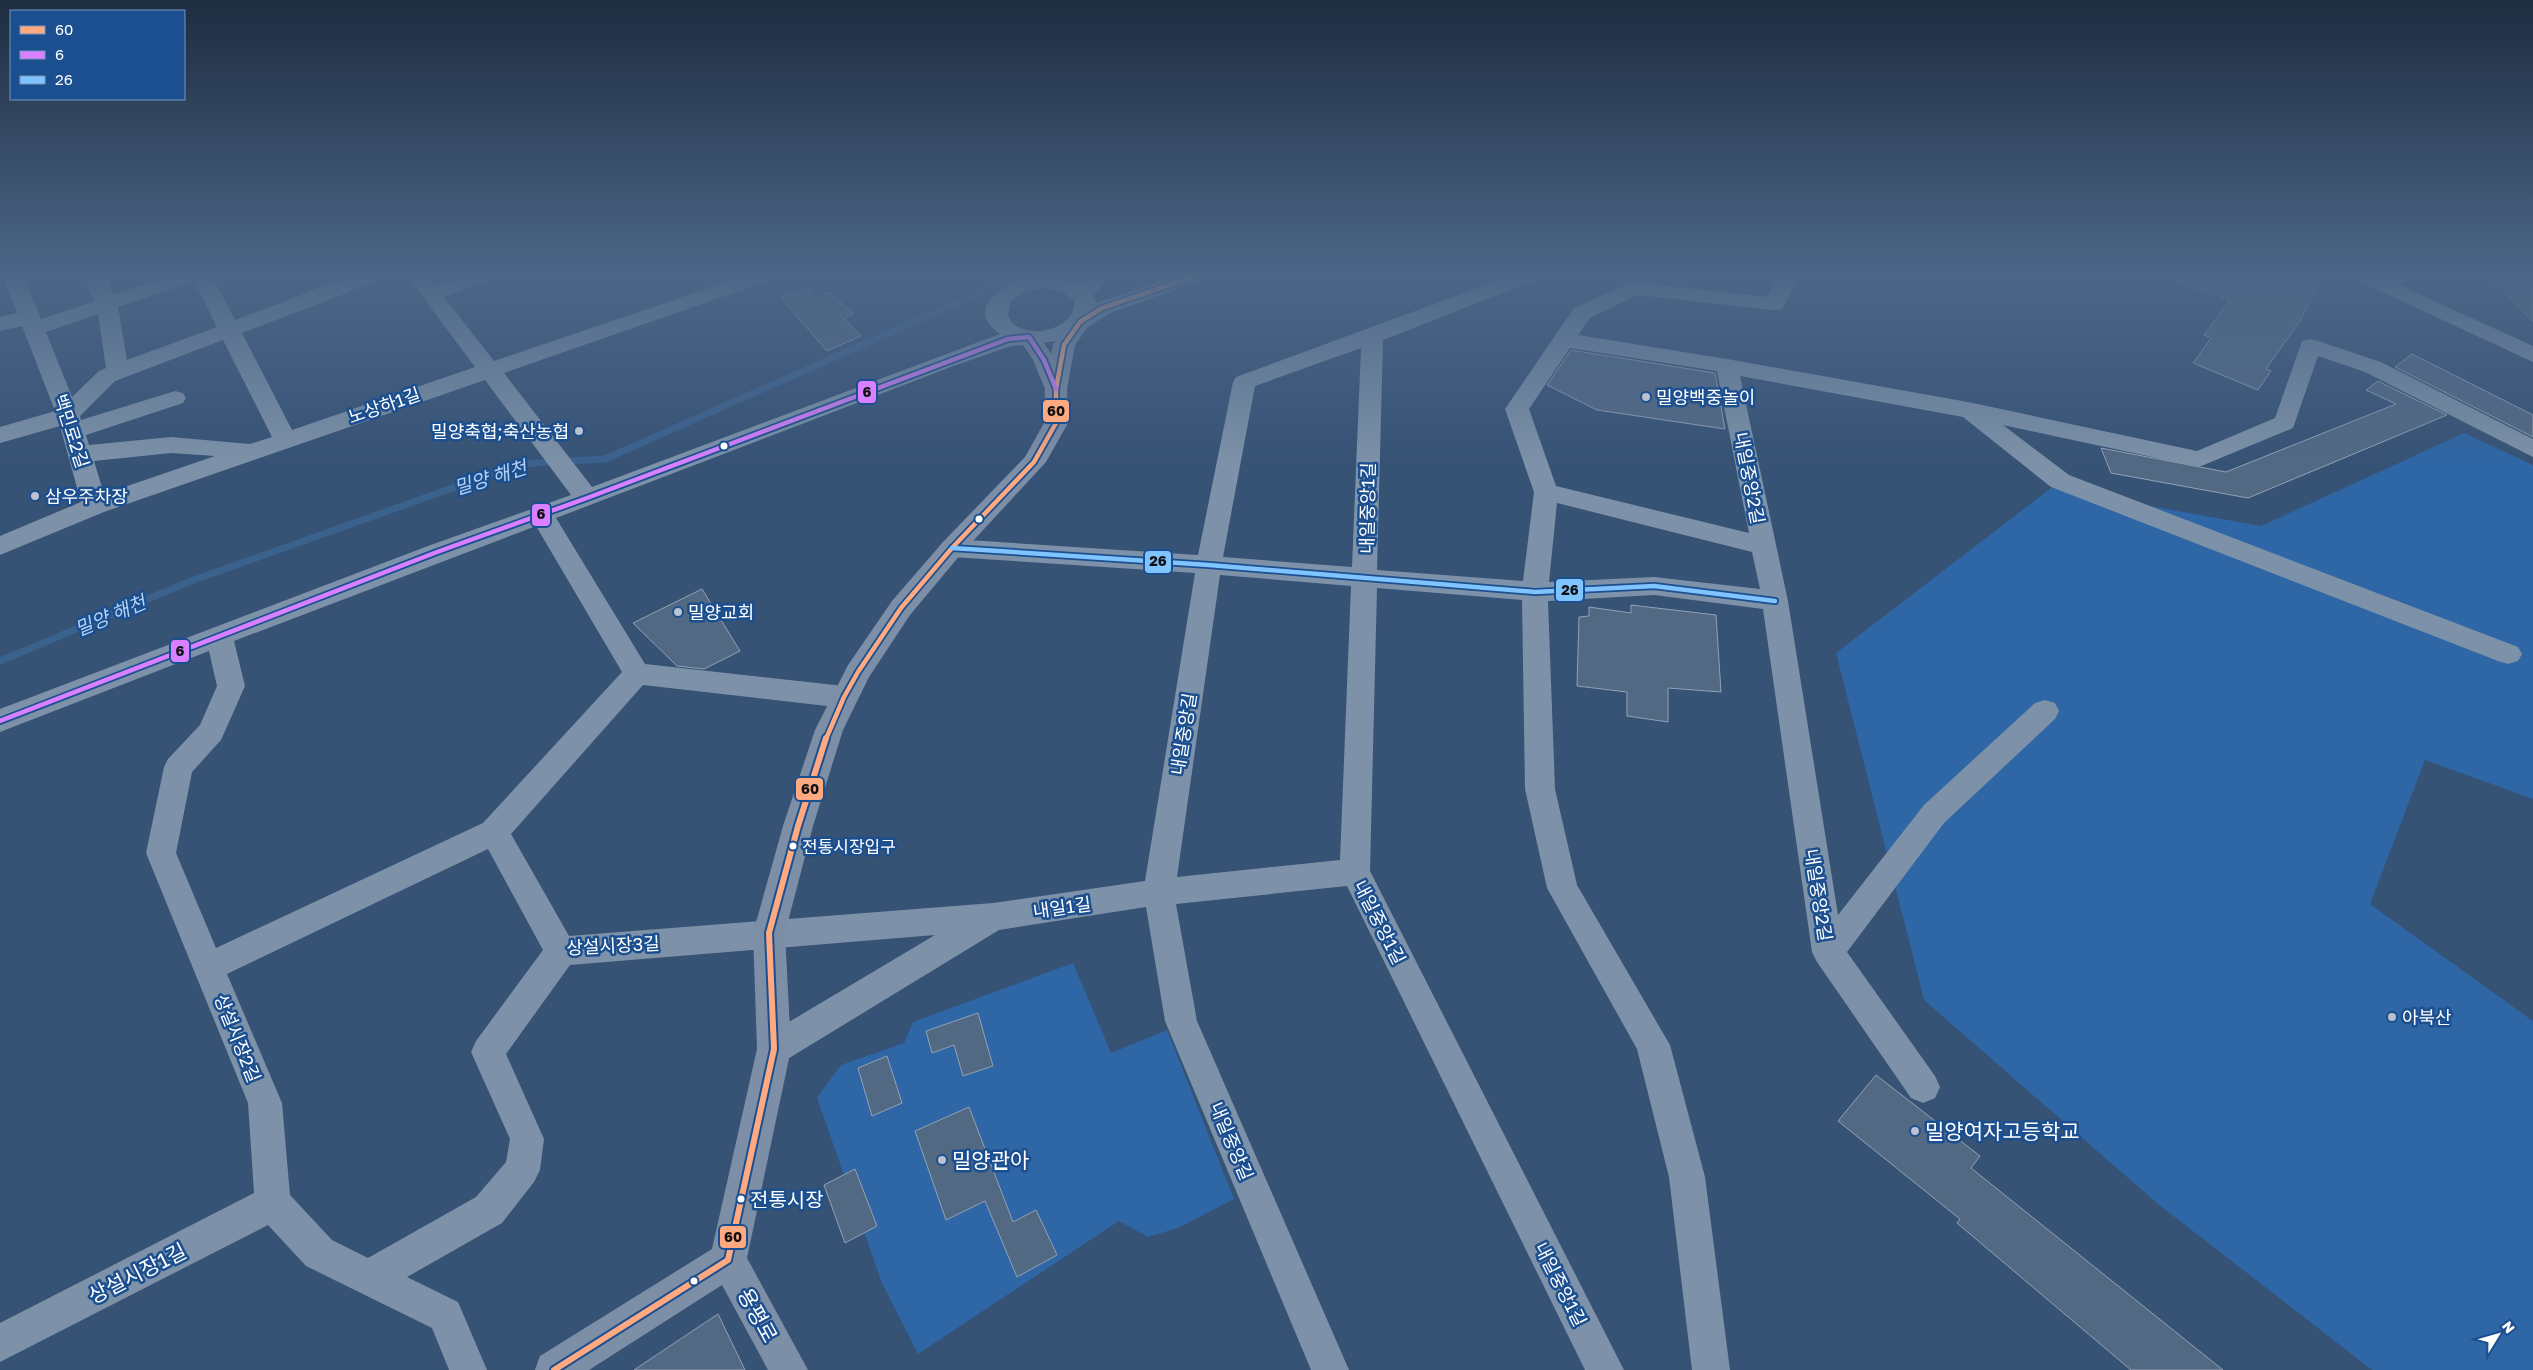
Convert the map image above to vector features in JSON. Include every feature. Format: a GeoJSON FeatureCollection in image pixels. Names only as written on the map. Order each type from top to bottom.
{"type":"FeatureCollection","features":[{"type":"Feature","properties":{"kind":"main road"},"geometry":{"type":"LineString","coordinates":[[1029,337],[1044,360],[1056,390]]}},
{"type":"Feature","properties":{"kind":"main road"},"geometry":{"type":"LineString","coordinates":[[554,1370],[728,1260],[774,1049],[769,933],[804,809],[829,730],[844,697],[901,608],[952,548],[1034,462],[1056,423],[1056,390],[1064,345],[1070,337]]}},
{"type":"Feature","properties":{"kind":"main road","name":"용평로"},"geometry":{"type":"LineString","coordinates":[[728,1260],[789,1370]]}},
{"type":"Feature","properties":{"kind":"street","name":"백민로2길"},"geometry":{"type":"LineString","coordinates":[[37,337],[71,423],[95,506]]}},
{"type":"Feature","properties":{"kind":"street"},"geometry":{"type":"LineString","coordinates":[[112,337],[118,372]]}},
{"type":"Feature","properties":{"kind":"street"},"geometry":{"type":"LineString","coordinates":[[71,423],[107,376],[214,337]]}},
{"type":"Feature","properties":{"kind":"street"},"geometry":{"type":"LineString","coordinates":[[233,337],[285,439]]}},
{"type":"Feature","properties":{"kind":"street"},"geometry":{"type":"LineString","coordinates":[[465,337],[584,494]]}},
{"type":"Feature","properties":{"kind":"street","name":"노상하1길"},"geometry":{"type":"LineString","coordinates":[[0,546],[95,506],[584,337]]}},
{"type":"Feature","properties":{"kind":"street"},"geometry":{"type":"LineString","coordinates":[[948,360],[977,337]]}},
{"type":"Feature","properties":{"kind":"street"},"geometry":{"type":"LineString","coordinates":[[0,721],[219,635],[542,514],[584,494],[948,360],[1008,340],[1029,337]]}},
{"type":"Feature","properties":{"kind":"street","name":"내일중앙길"},"geometry":{"type":"LineString","coordinates":[[1330,1370],[1181,1021],[1159,892],[1209,565],[1244,382],[1369,337]]}},
{"type":"Feature","properties":{"kind":"street","name":"내일중앙1길"},"geometry":{"type":"LineString","coordinates":[[1372,337],[1366,578],[1355,872],[1605,1370]]}},
{"type":"Feature","properties":{"kind":"street"},"geometry":{"type":"LineString","coordinates":[[1566,337],[1517,409],[1546,492],[1535,592],[1540,789],[1562,888],[1653,1045],[1687,1177],[1711,1370]]}},
{"type":"Feature","properties":{"kind":"street"},"geometry":{"type":"LineString","coordinates":[[2496,337],[2533,354]]}},
{"type":"Feature","properties":{"kind":"street"},"geometry":{"type":"LineString","coordinates":[[1564,340],[1727,366],[1968,410],[2200,459],[2285,423],[2310,346],[2373,367],[2533,448]]}},
{"type":"Feature","properties":{"kind":"street","name":"내일중앙2길"},"geometry":{"type":"LineString","coordinates":[[1727,366],[1775,601],[1828,952]]}},
{"type":"Feature","properties":{"kind":"street"},"geometry":{"type":"LineString","coordinates":[[0,435],[71,423],[175,398]]}},
{"type":"Feature","properties":{"kind":"street"},"geometry":{"type":"LineString","coordinates":[[1968,410],[2060,481],[2508,654]]}},
{"type":"Feature","properties":{"kind":"street"},"geometry":{"type":"LineString","coordinates":[[80,454],[171,445],[254,450]]}},
{"type":"Feature","properties":{"kind":"street","name":"내일중앙2길"},"geometry":{"type":"LineString","coordinates":[[1546,492],[1764,546]]}},
{"type":"Feature","properties":{"kind":"street"},"geometry":{"type":"LineString","coordinates":[[542,514],[637,674]]}},
{"type":"Feature","properties":{"kind":"street"},"geometry":{"type":"LineString","coordinates":[[952,548],[1209,565],[1535,592],[1654,586],[1775,601]]}},
{"type":"Feature","properties":{"kind":"street","name":"상설시장2길"},"geometry":{"type":"LineString","coordinates":[[219,635],[232,686],[211,732],[178,767],[161,853],[265,1103],[273,1203]]}},
{"type":"Feature","properties":{"kind":"street"},"geometry":{"type":"LineString","coordinates":[[637,674],[844,697]]}},
{"type":"Feature","properties":{"kind":"street"},"geometry":{"type":"LineString","coordinates":[[209,968],[494,832],[637,674]]}},
{"type":"Feature","properties":{"kind":"street","name":"내일중앙2길"},"geometry":{"type":"LineString","coordinates":[[1828,952],[1934,814],[2045,711]]}},
{"type":"Feature","properties":{"kind":"street","name":"상설시장3길"},"geometry":{"type":"LineString","coordinates":[[494,832],[561,951],[769,933]]}},
{"type":"Feature","properties":{"kind":"street","name":"내일1길"},"geometry":{"type":"LineString","coordinates":[[769,933],[994,917],[1159,892],[1355,872]]}},
{"type":"Feature","properties":{"kind":"street"},"geometry":{"type":"LineString","coordinates":[[774,1049],[994,917]]}},
{"type":"Feature","properties":{"kind":"street"},"geometry":{"type":"LineString","coordinates":[[369,1278],[489,1210],[522,1170],[527,1139],[488,1052],[561,951]]}},
{"type":"Feature","properties":{"kind":"street"},"geometry":{"type":"LineString","coordinates":[[1828,952],[1922,1087]]}},
{"type":"Feature","properties":{"kind":"street"},"geometry":{"type":"LineString","coordinates":[[273,1203],[319,1253],[445,1315],[468,1370]]}},
{"type":"Feature","properties":{"kind":"street","name":"상설시장1길"},"geometry":{"type":"LineString","coordinates":[[0,1344],[273,1203]]}},
{"type":"Feature","properties":{"kind":"shaded area"},"geometry":{"type":"Polygon","coordinates":[[[2464,433],[2533,465],[2533,799],[2425,760],[2370,904],[2533,1021],[2533,1370],[2372,1370],[2158,1204],[1924,1000],[1836,653],[2051,488],[2261,526],[2464,433]]]}},
{"type":"Feature","properties":{"kind":"shaded area"},"geometry":{"type":"Polygon","coordinates":[[[1073,963],[1111,1053],[1167,1030],[1234,1199],[1178,1228],[1148,1237],[1119,1221],[918,1354],[882,1283],[817,1098],[841,1065],[904,1043],[913,1022],[1073,963]]]}},
{"type":"Feature","properties":{"kind":"building"},"geometry":{"type":"Polygon","coordinates":[[[815,337],[859,337],[827,351],[815,337]]]}},
{"type":"Feature","properties":{"kind":"building"},"geometry":{"type":"Polygon","coordinates":[[[2209,337],[2289,337],[2266,369],[2271,371],[2258,390],[2193,363],[2211,338],[2209,337]]]}},
{"type":"Feature","properties":{"kind":"building","name":"밀양백중놀이"},"geometry":{"type":"Polygon","coordinates":[[[1571,350],[1715,373],[1725,429],[1597,410],[1547,385],[1571,350]]]}},
{"type":"Feature","properties":{"kind":"building"},"geometry":{"type":"Polygon","coordinates":[[[2412,354],[2533,415],[2533,437],[2395,367],[2412,354]]]}},
{"type":"Feature","properties":{"kind":"building"},"geometry":{"type":"Polygon","coordinates":[[[2378,381],[2447,415],[2248,498],[2111,473],[2101,448],[2226,472],[2396,404],[2366,390],[2378,381]]]}},
{"type":"Feature","properties":{"kind":"building","name":"밀양교회"},"geometry":{"type":"Polygon","coordinates":[[[702,589],[740,651],[704,669],[677,666],[633,623],[702,589]]]}},
{"type":"Feature","properties":{"kind":"building"},"geometry":{"type":"Polygon","coordinates":[[[1631,605],[1716,615],[1721,692],[1668,688],[1668,722],[1627,716],[1627,692],[1577,686],[1579,617],[1589,616],[1589,607],[1631,613],[1631,605]]]}},
{"type":"Feature","properties":{"kind":"building"},"geometry":{"type":"Polygon","coordinates":[[[978,1013],[993,1066],[963,1076],[954,1045],[932,1053],[926,1031],[978,1013]]]}},
{"type":"Feature","properties":{"kind":"building"},"geometry":{"type":"Polygon","coordinates":[[[887,1056],[902,1103],[872,1116],[858,1068],[887,1056]]]}},
{"type":"Feature","properties":{"kind":"building"},"geometry":{"type":"Polygon","coordinates":[[[1876,1075],[1980,1156],[1971,1168],[2223,1370],[2131,1370],[1957,1223],[1960,1219],[1838,1121],[1876,1075]]]}},
{"type":"Feature","properties":{"kind":"building"},"geometry":{"type":"Polygon","coordinates":[[[969,1107],[1013,1222],[1036,1210],[1057,1255],[1017,1277],[985,1201],[946,1220],[915,1131],[969,1107]]]}},
{"type":"Feature","properties":{"kind":"building"},"geometry":{"type":"Polygon","coordinates":[[[855,1169],[877,1226],[845,1243],[824,1185],[855,1169]]]}},
{"type":"Feature","properties":{"kind":"building"},"geometry":{"type":"Polygon","coordinates":[[[718,1314],[745,1370],[634,1370],[718,1314]]]}},
{"type":"Feature","properties":{"kind":"waterway","name":"밀양 해천"},"geometry":{"type":"LineString","coordinates":[[0,661],[191,581],[520,464],[605,459],[880,337]]}},
{"type":"Feature","properties":{"kind":"transit line","name":"6"},"geometry":{"type":"LineString","coordinates":[[0,721],[437,552],[587,498],[1008,339],[1029,337],[1044,360],[1056,389]]}},
{"type":"Feature","properties":{"kind":"transit line","name":"60"},"geometry":{"type":"LineString","coordinates":[[554,1370],[728,1260],[774,1049],[769,933],[798,826],[829,730],[858,672],[901,608],[952,548],[1034,462],[1056,423],[1056,389],[1064,345],[1070,337]]}},
{"type":"Feature","properties":{"kind":"transit line","name":"26"},"geometry":{"type":"LineString","coordinates":[[952,548],[1209,565],[1535,592],[1654,586],[1775,601]]}},
{"type":"Feature","properties":{"kind":"place","name":"밀양백중놀이"},"geometry":{"type":"Point","coordinates":[1646,397]}},
{"type":"Feature","properties":{"kind":"place","name":"밀양축협;축산농협"},"geometry":{"type":"Point","coordinates":[579,431]}},
{"type":"Feature","properties":{"kind":"place","name":"삼우주차장"},"geometry":{"type":"Point","coordinates":[35,496]}},
{"type":"Feature","properties":{"kind":"place","name":"밀양교회"},"geometry":{"type":"Point","coordinates":[678,612]}},
{"type":"Feature","properties":{"kind":"place","name":"전통시장입구"},"geometry":{"type":"Point","coordinates":[793,846]}},
{"type":"Feature","properties":{"kind":"place","name":"아북산"},"geometry":{"type":"Point","coordinates":[2392,1017]}},
{"type":"Feature","properties":{"kind":"place","name":"밀양여자고등학교"},"geometry":{"type":"Point","coordinates":[1915,1131]}},
{"type":"Feature","properties":{"kind":"place","name":"밀양관아"},"geometry":{"type":"Point","coordinates":[942,1160]}},
{"type":"Feature","properties":{"kind":"place","name":"전통시장"},"geometry":{"type":"Point","coordinates":[741,1199]}}]}
